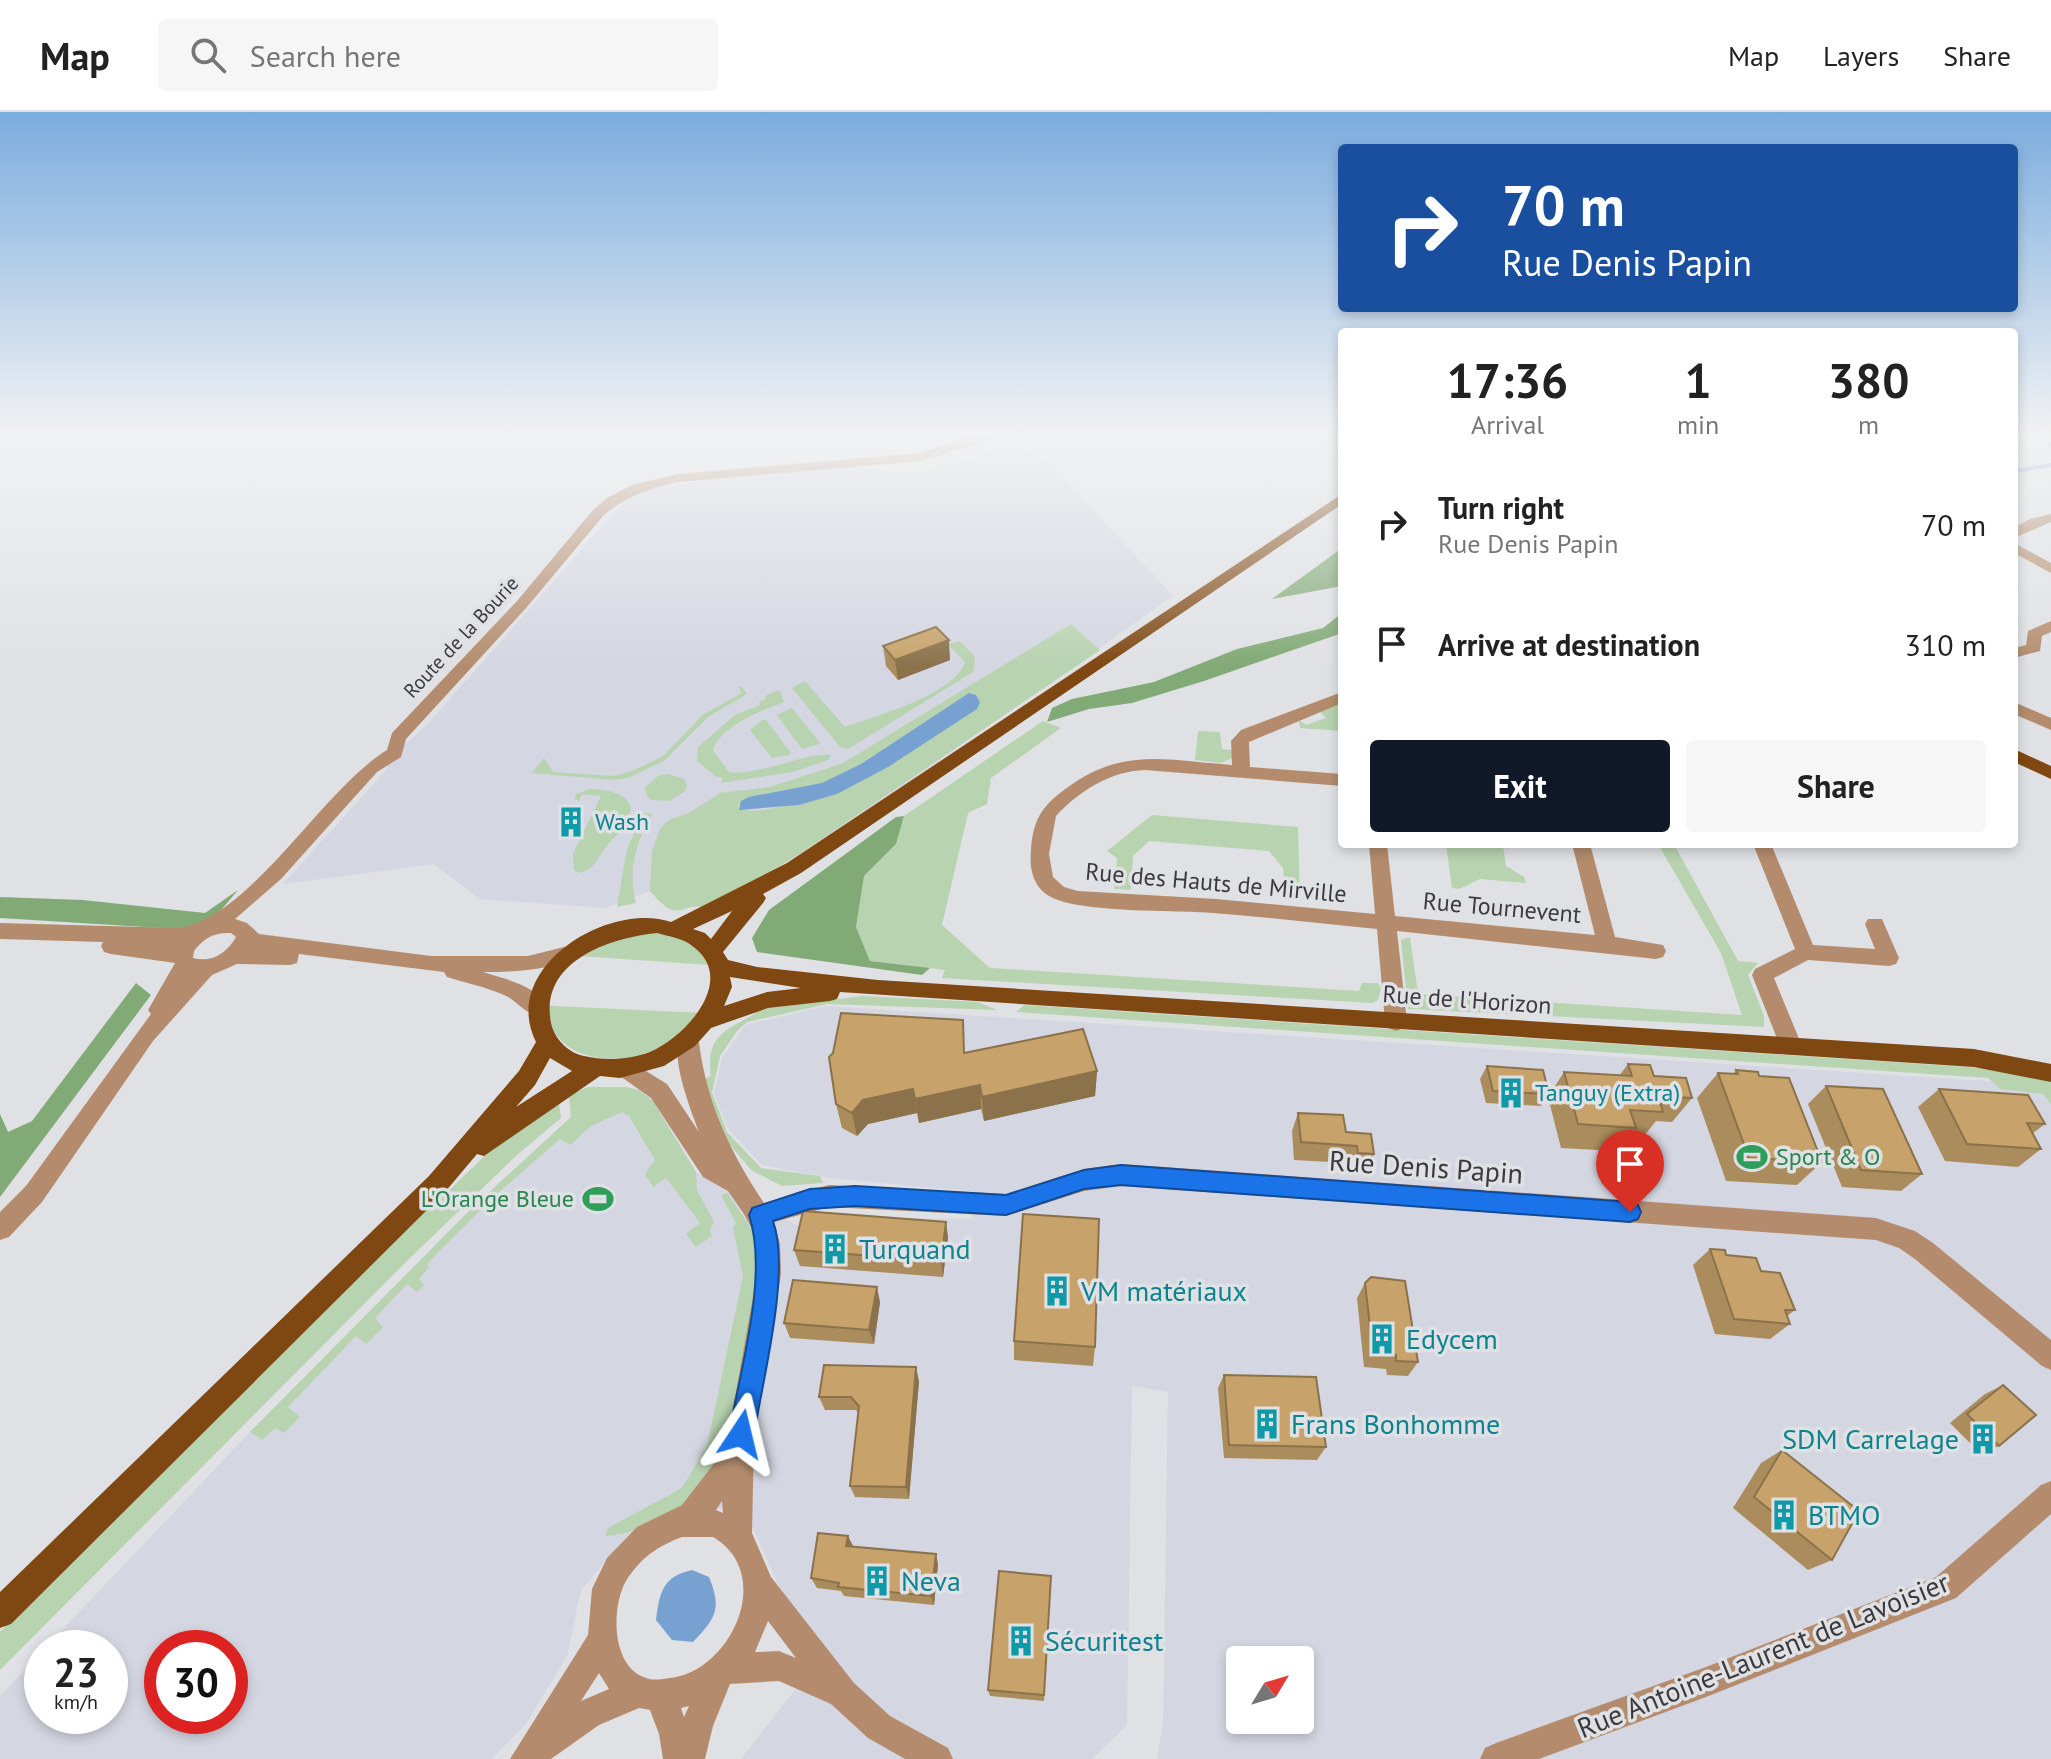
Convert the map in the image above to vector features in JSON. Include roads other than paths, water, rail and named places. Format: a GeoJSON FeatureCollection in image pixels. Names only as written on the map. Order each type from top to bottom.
{"type":"FeatureCollection","features":[{"type":"Feature","properties":{"kind":"main road"},"geometry":{"type":"LineString","coordinates":[[677,928],[735,901],[794,868],[1320,513]]}},
{"type":"Feature","properties":{"kind":"main road"},"geometry":{"type":"LineString","coordinates":[[2018,757],[2051,773]]}},
{"type":"Feature","properties":{"kind":"main road"},"geometry":{"type":"LineString","coordinates":[[794,868],[744,909],[716,958],[721,994],[710,1020],[688,1043],[660,1060],[628,1069],[593,1069],[569,1061],[547,1043],[537,1007],[548,977],[568,954],[596,937],[615,930],[657,925],[677,928],[699,939],[716,958],[757,975],[878,988]]}},
{"type":"Feature","properties":{"kind":"main road"},"geometry":{"type":"LineString","coordinates":[[710,1020],[767,1000],[878,988]]}},
{"type":"Feature","properties":{"kind":"main road","name":"Rue de l'Horizon"},"geometry":{"type":"LineString","coordinates":[[878,988],[1974,1058],[2051,1073]]}},
{"type":"Feature","properties":{"kind":"main road"},"geometry":{"type":"LineString","coordinates":[[0,1613],[437,1184],[527,1078],[547,1043]]}},
{"type":"Feature","properties":{"kind":"main road"},"geometry":{"type":"LineString","coordinates":[[437,1184],[518,1118],[593,1069]]}},
{"type":"Feature","properties":{"kind":"street","name":"Route de la Bourie"},"geometry":{"type":"LineString","coordinates":[[274,874],[371,768],[395,753],[398,737],[522,604],[598,513]]}},
{"type":"Feature","properties":{"kind":"street"},"geometry":{"type":"LineString","coordinates":[[2018,532],[2035,522],[2051,518]]}},
{"type":"Feature","properties":{"kind":"street"},"geometry":{"type":"LineString","coordinates":[[2018,549],[2051,569]]}},
{"type":"Feature","properties":{"kind":"street"},"geometry":{"type":"LineString","coordinates":[[2018,628],[2034,634],[2051,626]]}},
{"type":"Feature","properties":{"kind":"street"},"geometry":{"type":"LineString","coordinates":[[2018,652],[2034,648],[2034,634]]}},
{"type":"Feature","properties":{"kind":"street"},"geometry":{"type":"LineString","coordinates":[[1241,771],[1240,741],[1247,734],[1338,699]]}},
{"type":"Feature","properties":{"kind":"street"},"geometry":{"type":"LineString","coordinates":[[2018,709],[2051,725]]}},
{"type":"Feature","properties":{"kind":"street","name":"Rue des Hauts de Mirville"},"geometry":{"type":"LineString","coordinates":[[1338,780],[1130,764],[1104,770],[1050,810],[1037,863],[1043,879],[1064,896],[1216,906],[1385,924]]}},
{"type":"Feature","properties":{"kind":"street"},"geometry":{"type":"LineString","coordinates":[[1378,848],[1396,1022]]}},
{"type":"Feature","properties":{"kind":"street","name":"Rue Tournevent"},"geometry":{"type":"LineString","coordinates":[[1385,924],[1607,944],[1582,848]]}},
{"type":"Feature","properties":{"kind":"street"},"geometry":{"type":"LineString","coordinates":[[1764,848],[1806,952]]}},
{"type":"Feature","properties":{"kind":"street"},"geometry":{"type":"LineString","coordinates":[[145,1035],[184,958],[187,943],[274,874]]}},
{"type":"Feature","properties":{"kind":"street"},"geometry":{"type":"LineString","coordinates":[[234,956],[243,932],[274,874]]}},
{"type":"Feature","properties":{"kind":"street"},"geometry":{"type":"LineString","coordinates":[[0,932],[179,936],[231,924],[256,941],[431,964],[528,964],[568,954]]}},
{"type":"Feature","properties":{"kind":"street"},"geometry":{"type":"LineString","coordinates":[[1791,1046],[1762,975],[1806,952],[1889,958],[1875,924]]}},
{"type":"Feature","properties":{"kind":"street"},"geometry":{"type":"LineString","coordinates":[[0,932],[184,958],[206,968]]}},
{"type":"Feature","properties":{"kind":"street"},"geometry":{"type":"LineString","coordinates":[[1607,944],[1656,951]]}},
{"type":"Feature","properties":{"kind":"street"},"geometry":{"type":"LineString","coordinates":[[0,1229],[34,1194],[145,1035],[206,968],[234,956],[394,959]]}},
{"type":"Feature","properties":{"kind":"street"},"geometry":{"type":"LineString","coordinates":[[431,964],[514,990],[537,1007]]}},
{"type":"Feature","properties":{"kind":"street"},"geometry":{"type":"LineString","coordinates":[[688,1043],[691,1075],[700,1107],[736,1183],[760,1215],[767,1235],[769,1274],[737,1456],[735,1504],[738,1537],[749,1555],[757,1583],[755,1618],[722,1673],[697,1725],[689,1759]]}},
{"type":"Feature","properties":{"kind":"street"},"geometry":{"type":"LineString","coordinates":[[628,1069],[659,1091],[711,1170],[736,1183]]}},
{"type":"Feature","properties":{"kind":"street","name":"Rue Denis Papin"},"geometry":{"type":"LineString","coordinates":[[760,1215],[829,1196],[1006,1205],[1084,1180],[1121,1175],[1876,1229],[1906,1239],[1924,1251],[2051,1357]]}},
{"type":"Feature","properties":{"kind":"street"},"geometry":{"type":"LineString","coordinates":[[682,1523],[737,1456]]}},
{"type":"Feature","properties":{"kind":"street","name":"Rue Antoine-Laurent de Lavoisier"},"geometry":{"type":"LineString","coordinates":[[1496,1759],[1946,1588],[2051,1495]]}},
{"type":"Feature","properties":{"kind":"street"},"geometry":{"type":"LineString","coordinates":[[679,1759],[675,1734],[650,1694],[614,1672],[602,1640],[603,1602],[613,1575],[630,1552],[659,1529],[682,1523],[714,1523],[738,1537]]}},
{"type":"Feature","properties":{"kind":"street"},"geometry":{"type":"LineString","coordinates":[[757,1583],[843,1694],[879,1727],[937,1759]]}},
{"type":"Feature","properties":{"kind":"street"},"geometry":{"type":"LineString","coordinates":[[528,1756],[602,1640]]}},
{"type":"Feature","properties":{"kind":"street"},"geometry":{"type":"LineString","coordinates":[[528,1756],[588,1714],[650,1694],[691,1692],[722,1673],[779,1666],[843,1694]]}},
{"type":"Feature","properties":{"kind":"water"},"geometry":{"type":"Polygon","coordinates":[[[969,693],[976,695],[980,702],[977,709],[888,767],[837,794],[799,805],[739,810],[741,801],[749,797],[822,783],[861,764],[969,693]]]}},
{"type":"Feature","properties":{"kind":"water"},"geometry":{"type":"Polygon","coordinates":[[[692,1570],[709,1577],[716,1605],[712,1619],[693,1642],[672,1640],[656,1620],[661,1594],[674,1577],[692,1570]]]}},
{"type":"Feature","properties":{"kind":"place","name":"Wash"},"geometry":{"type":"Point","coordinates":[571,822]}},
{"type":"Feature","properties":{"kind":"place","name":"Tanguy (Extra)"},"geometry":{"type":"Point","coordinates":[1511,1093]}},
{"type":"Feature","properties":{"kind":"place","name":"Sport & O"},"geometry":{"type":"Point","coordinates":[1752,1157]}},
{"type":"Feature","properties":{"kind":"place","name":"L'Orange Bleue"},"geometry":{"type":"Point","coordinates":[598,1199]}},
{"type":"Feature","properties":{"kind":"place","name":"Turquand"},"geometry":{"type":"Point","coordinates":[835,1249]}},
{"type":"Feature","properties":{"kind":"place","name":"VM matériaux"},"geometry":{"type":"Point","coordinates":[1057,1291]}},
{"type":"Feature","properties":{"kind":"place","name":"Edycem"},"geometry":{"type":"Point","coordinates":[1382,1339]}},
{"type":"Feature","properties":{"kind":"place","name":"Frans Bonhomme"},"geometry":{"type":"Point","coordinates":[1267,1424]}},
{"type":"Feature","properties":{"kind":"place","name":"SDM Carrelage"},"geometry":{"type":"Point","coordinates":[1983,1439]}},
{"type":"Feature","properties":{"kind":"place","name":"BTMO"},"geometry":{"type":"Point","coordinates":[1784,1515]}},
{"type":"Feature","properties":{"kind":"place","name":"Neva"},"geometry":{"type":"Point","coordinates":[877,1581]}},
{"type":"Feature","properties":{"kind":"place","name":"Sécuritest"},"geometry":{"type":"Point","coordinates":[1021,1641]}}]}
